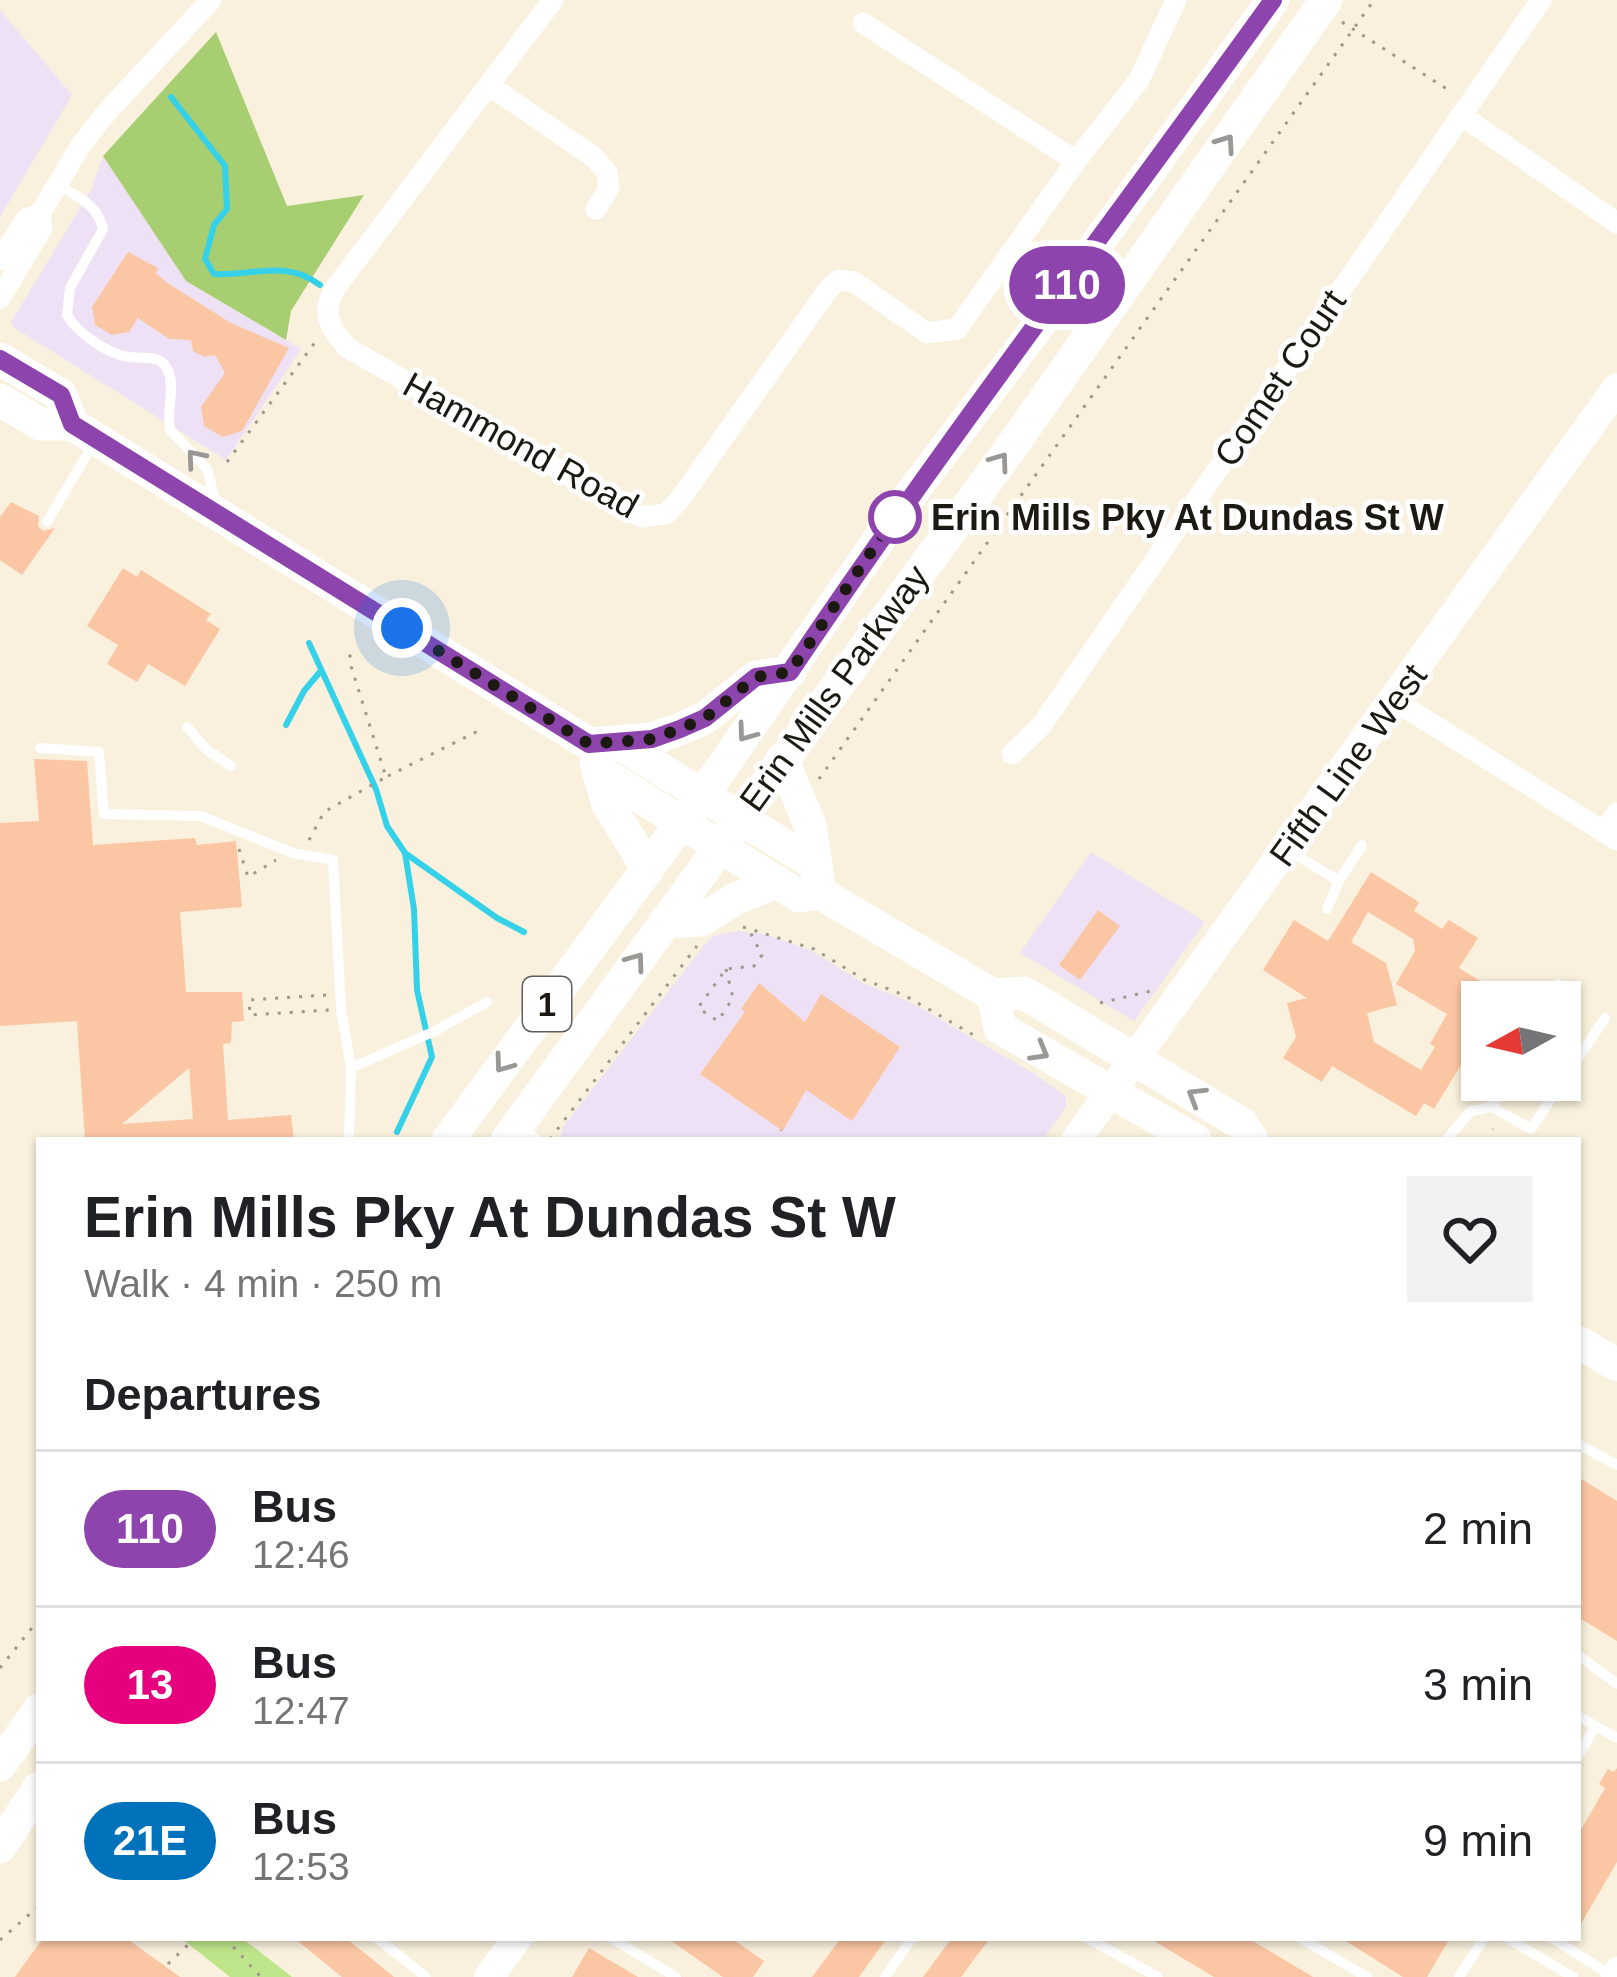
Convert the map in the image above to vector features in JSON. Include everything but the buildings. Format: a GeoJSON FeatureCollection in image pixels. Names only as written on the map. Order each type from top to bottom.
{"type":"FeatureCollection","features":[{"type":"Feature","properties":{"kind":"main road","name":"Erin Mills Parkway"},"geometry":{"type":"LineString","coordinates":[[450,1137],[790,672],[902,506],[1273,0]]}},
{"type":"Feature","properties":{"kind":"main road","name":"Erin Mills Parkway"},"geometry":{"type":"LineString","coordinates":[[521,1135],[718,845],[1012,446],[1323,4]]}},
{"type":"Feature","properties":{"kind":"main road"},"geometry":{"type":"LineString","coordinates":[[0,358],[61,395],[84,431]]}},
{"type":"Feature","properties":{"kind":"main road"},"geometry":{"type":"LineString","coordinates":[[0,400],[40,424],[84,431],[602,753],[701,795],[739,817],[818,879],[993,995],[1024,993],[1242,1124],[1250,1137]]}},
{"type":"Feature","properties":{"kind":"main road"},"geometry":{"type":"LineString","coordinates":[[602,753],[692,724],[756,677],[790,672]]}},
{"type":"Feature","properties":{"kind":"main road"},"geometry":{"type":"LineString","coordinates":[[602,753],[681,823],[799,896],[818,879]]}},
{"type":"Feature","properties":{"kind":"main road"},"geometry":{"type":"LineString","coordinates":[[602,753],[608,804],[648,868]]}},
{"type":"Feature","properties":{"kind":"main road"},"geometry":{"type":"LineString","coordinates":[[782,758],[810,824],[818,879]]}},
{"type":"Feature","properties":{"kind":"main road"},"geometry":{"type":"LineString","coordinates":[[665,922],[701,920],[734,898],[777,882]]}},
{"type":"Feature","properties":{"kind":"main road"},"geometry":{"type":"LineString","coordinates":[[993,995],[1000,1028],[1190,1137]]}},
{"type":"Feature","properties":{"kind":"main road"},"geometry":{"type":"LineString","coordinates":[[1581,1344],[1617,1366]]}},
{"type":"Feature","properties":{"kind":"main road"},"geometry":{"type":"LineString","coordinates":[[0,1765],[36,1714]]}},
{"type":"Feature","properties":{"kind":"main road"},"geometry":{"type":"LineString","coordinates":[[1,1844],[36,1792]]}},
{"type":"Feature","properties":{"kind":"street"},"geometry":{"type":"LineString","coordinates":[[0,298],[42,228],[40,214],[107,112],[210,0]]}},
{"type":"Feature","properties":{"kind":"street"},"geometry":{"type":"LineString","coordinates":[[330,328],[328,299],[553,0]]}},
{"type":"Feature","properties":{"kind":"street","name":"Hammond Road"},"geometry":{"type":"LineString","coordinates":[[330,328],[347,348],[640,517],[666,514],[830,286],[839,280],[854,282],[927,333],[957,329],[1139,80],[1176,0]]}},
{"type":"Feature","properties":{"kind":"street","name":"Comet Court"},"geometry":{"type":"LineString","coordinates":[[1012,754],[1041,726],[1541,0]]}},
{"type":"Feature","properties":{"kind":"street"},"geometry":{"type":"LineString","coordinates":[[863,23],[1076,161]]}},
{"type":"Feature","properties":{"kind":"street"},"geometry":{"type":"LineString","coordinates":[[490,86],[595,158],[607,173],[609,188],[596,208]]}},
{"type":"Feature","properties":{"kind":"street"},"geometry":{"type":"LineString","coordinates":[[1465,109],[1617,223]]}},
{"type":"Feature","properties":{"kind":"street"},"geometry":{"type":"LineString","coordinates":[[0,260],[26,219],[40,214]]}},
{"type":"Feature","properties":{"kind":"street","name":"Fifth Line West"},"geometry":{"type":"LineString","coordinates":[[1078,1137],[1617,388]]}},
{"type":"Feature","properties":{"kind":"street"},"geometry":{"type":"LineString","coordinates":[[1395,701],[1610,836],[1617,812]]}},
{"type":"Feature","properties":{"kind":"street"},"geometry":{"type":"LineString","coordinates":[[489,1977],[515,1941]]}},
{"type":"Feature","properties":{"kind":"street"},"geometry":{"type":"LineString","coordinates":[[1611,1977],[1617,1967]]}},
{"type":"Feature","properties":{"kind":"lane"},"geometry":{"type":"LineString","coordinates":[[57,185],[100,214],[104,229],[70,288],[67,315],[80,331],[117,353],[151,356],[169,371],[170,430],[208,470],[219,514]]}},
{"type":"Feature","properties":{"kind":"lane"},"geometry":{"type":"LineString","coordinates":[[47,522],[84,431]]}},
{"type":"Feature","properties":{"kind":"lane"},"geometry":{"type":"LineString","coordinates":[[187,727],[207,750],[231,766]]}},
{"type":"Feature","properties":{"kind":"lane"},"geometry":{"type":"LineString","coordinates":[[40,748],[99,752],[104,814],[201,816],[293,853],[333,860],[340,1010],[351,1068],[349,1137]]}},
{"type":"Feature","properties":{"kind":"lane"},"geometry":{"type":"LineString","coordinates":[[1327,909],[1362,845]]}},
{"type":"Feature","properties":{"kind":"lane"},"geometry":{"type":"LineString","coordinates":[[1287,850],[1339,881]]}},
{"type":"Feature","properties":{"kind":"lane"},"geometry":{"type":"LineString","coordinates":[[351,1068],[488,1002]]}},
{"type":"Feature","properties":{"kind":"lane"},"geometry":{"type":"LineString","coordinates":[[1449,1137],[1471,1111],[1492,1107],[1532,1130],[1605,1018]]}},
{"type":"Feature","properties":{"kind":"lane"},"geometry":{"type":"LineString","coordinates":[[1492,1107],[1495,1101]]}},
{"type":"Feature","properties":{"kind":"lane"},"geometry":{"type":"LineString","coordinates":[[1581,1446],[1617,1465]]}},
{"type":"Feature","properties":{"kind":"lane"},"geometry":{"type":"LineString","coordinates":[[1581,1657],[1617,1684]]}},
{"type":"Feature","properties":{"kind":"lane"},"geometry":{"type":"LineString","coordinates":[[1581,1718],[1617,1738]]}},
{"type":"Feature","properties":{"kind":"lane"},"geometry":{"type":"LineString","coordinates":[[1581,1751],[1595,1727]]}},
{"type":"Feature","properties":{"kind":"lane"},"geometry":{"type":"LineString","coordinates":[[380,1941],[426,1977]]}},
{"type":"Feature","properties":{"kind":"lane"},"geometry":{"type":"LineString","coordinates":[[616,1941],[676,1977]]}},
{"type":"Feature","properties":{"kind":"lane"},"geometry":{"type":"LineString","coordinates":[[885,1977],[910,1941]]}},
{"type":"Feature","properties":{"kind":"lane"},"geometry":{"type":"LineString","coordinates":[[1092,1941],[1158,1977]]}},
{"type":"Feature","properties":{"kind":"lane"},"geometry":{"type":"LineString","coordinates":[[1305,1941],[1367,1977]]}},
{"type":"Feature","properties":{"kind":"lane"},"geometry":{"type":"LineString","coordinates":[[1459,1977],[1482,1941]]}},
{"type":"Feature","properties":{"kind":"lane"},"geometry":{"type":"LineString","coordinates":[[1512,1941],[1573,1977]]}},
{"type":"Feature","properties":{"kind":"lane"},"geometry":{"type":"LineString","coordinates":[[1557,1941],[1611,1977]]}},
{"type":"Feature","properties":{"kind":"path"},"geometry":{"type":"LineString","coordinates":[[814,785],[1374,0]]}},
{"type":"Feature","properties":{"kind":"path"},"geometry":{"type":"LineString","coordinates":[[1323,4],[1465,109]]}},
{"type":"Feature","properties":{"kind":"path"},"geometry":{"type":"LineString","coordinates":[[226,462],[330,328]]}},
{"type":"Feature","properties":{"kind":"path"},"geometry":{"type":"LineString","coordinates":[[350,651],[383,778]]}},
{"type":"Feature","properties":{"kind":"path"},"geometry":{"type":"LineString","coordinates":[[367,787],[478,731]]}},
{"type":"Feature","properties":{"kind":"path"},"geometry":{"type":"LineString","coordinates":[[740,926],[814,949],[979,1038]]}},
{"type":"Feature","properties":{"kind":"path"},"geometry":{"type":"LineString","coordinates":[[726,969],[733,998],[718,1021],[698,1008],[726,969],[754,966],[762,955],[748,928]]}},
{"type":"Feature","properties":{"kind":"path"},"geometry":{"type":"LineString","coordinates":[[550,1137],[696,947]]}},
{"type":"Feature","properties":{"kind":"path"},"geometry":{"type":"LineString","coordinates":[[1100,1003],[1159,989]]}},
{"type":"Feature","properties":{"kind":"path"},"geometry":{"type":"LineString","coordinates":[[339,994],[249,1000],[250,1015],[340,1010]]}},
{"type":"Feature","properties":{"kind":"path"},"geometry":{"type":"LineString","coordinates":[[296,997],[298,1012]]}},
{"type":"Feature","properties":{"kind":"path"},"geometry":{"type":"LineString","coordinates":[[272,999],[274,1014]]}},
{"type":"Feature","properties":{"kind":"path"},"geometry":{"type":"LineString","coordinates":[[1489,1137],[1493,1129]]}},
{"type":"Feature","properties":{"kind":"path"},"geometry":{"type":"LineString","coordinates":[[775,1137],[781,1130]]}},
{"type":"Feature","properties":{"kind":"path"},"geometry":{"type":"LineString","coordinates":[[0,1669],[36,1622]]}},
{"type":"Feature","properties":{"kind":"path"},"geometry":{"type":"LineString","coordinates":[[0,1940],[36,1909]]}},
{"type":"Feature","properties":{"kind":"path"},"geometry":{"type":"LineString","coordinates":[[168,1964],[193,1941]]}},
{"type":"Feature","properties":{"kind":"path"},"geometry":{"type":"LineString","coordinates":[[227,1941],[261,1977]]}},
{"type":"Feature","properties":{"kind":"shaded area"},"geometry":{"type":"Polygon","coordinates":[[[0,10],[72,95],[0,217],[0,10]]]}},
{"type":"Feature","properties":{"kind":"shaded area"},"geometry":{"type":"Polygon","coordinates":[[[103,156],[186,281],[301,349],[226,460],[13,327],[11,322],[91,190],[103,156]]]}},
{"type":"Feature","properties":{"kind":"shaded area"},"geometry":{"type":"Polygon","coordinates":[[[1091,852],[1205,922],[1134,1021],[1020,953],[1091,852]]]}},
{"type":"Feature","properties":{"kind":"shaded area"},"geometry":{"type":"Polygon","coordinates":[[[738,931],[764,934],[812,951],[1033,1073],[1066,1096],[1066,1107],[1044,1137],[561,1137],[563,1127],[714,936],[738,931]]]}},
{"type":"Feature","properties":{"kind":"green space"},"geometry":{"type":"Polygon","coordinates":[[[216,32],[287,206],[364,195],[291,311],[286,340],[186,281],[103,156],[216,32]]]}},
{"type":"Feature","properties":{"kind":"green space"},"geometry":{"type":"Polygon","coordinates":[[[185,1941],[246,1941],[292,1977],[230,1977],[185,1941]]]}},
{"type":"Feature","properties":{"kind":"waterway"},"geometry":{"type":"LineString","coordinates":[[171,97],[225,166],[227,209],[214,225],[205,259],[214,274],[282,271],[320,285]]}},
{"type":"Feature","properties":{"kind":"waterway"},"geometry":{"type":"LineString","coordinates":[[309,643],[376,789],[387,826],[405,853],[524,932]]}},
{"type":"Feature","properties":{"kind":"waterway"},"geometry":{"type":"LineString","coordinates":[[286,725],[319,673]]}},
{"type":"Feature","properties":{"kind":"waterway"},"geometry":{"type":"LineString","coordinates":[[397,1132],[432,1057],[417,990],[414,909],[405,853]]}},
{"type":"Feature","properties":{"kind":"bus line","name":"110"},"geometry":{"type":"LineString","coordinates":[[0,359],[61,395],[72,424],[589,744],[652,739],[705,718],[756,677],[790,672],[902,506],[1273,0]]}},
{"type":"Feature","properties":{"kind":"place","name":"Erin Mills Pky At Dundas St W"},"geometry":{"type":"Point","coordinates":[895,517]}},
{"type":"Feature","properties":{"kind":"route"},"geometry":{"type":"LineString","coordinates":[[402,628],[589,744],[652,739],[705,718],[756,677],[790,672],[902,506],[895,517]]}}]}
